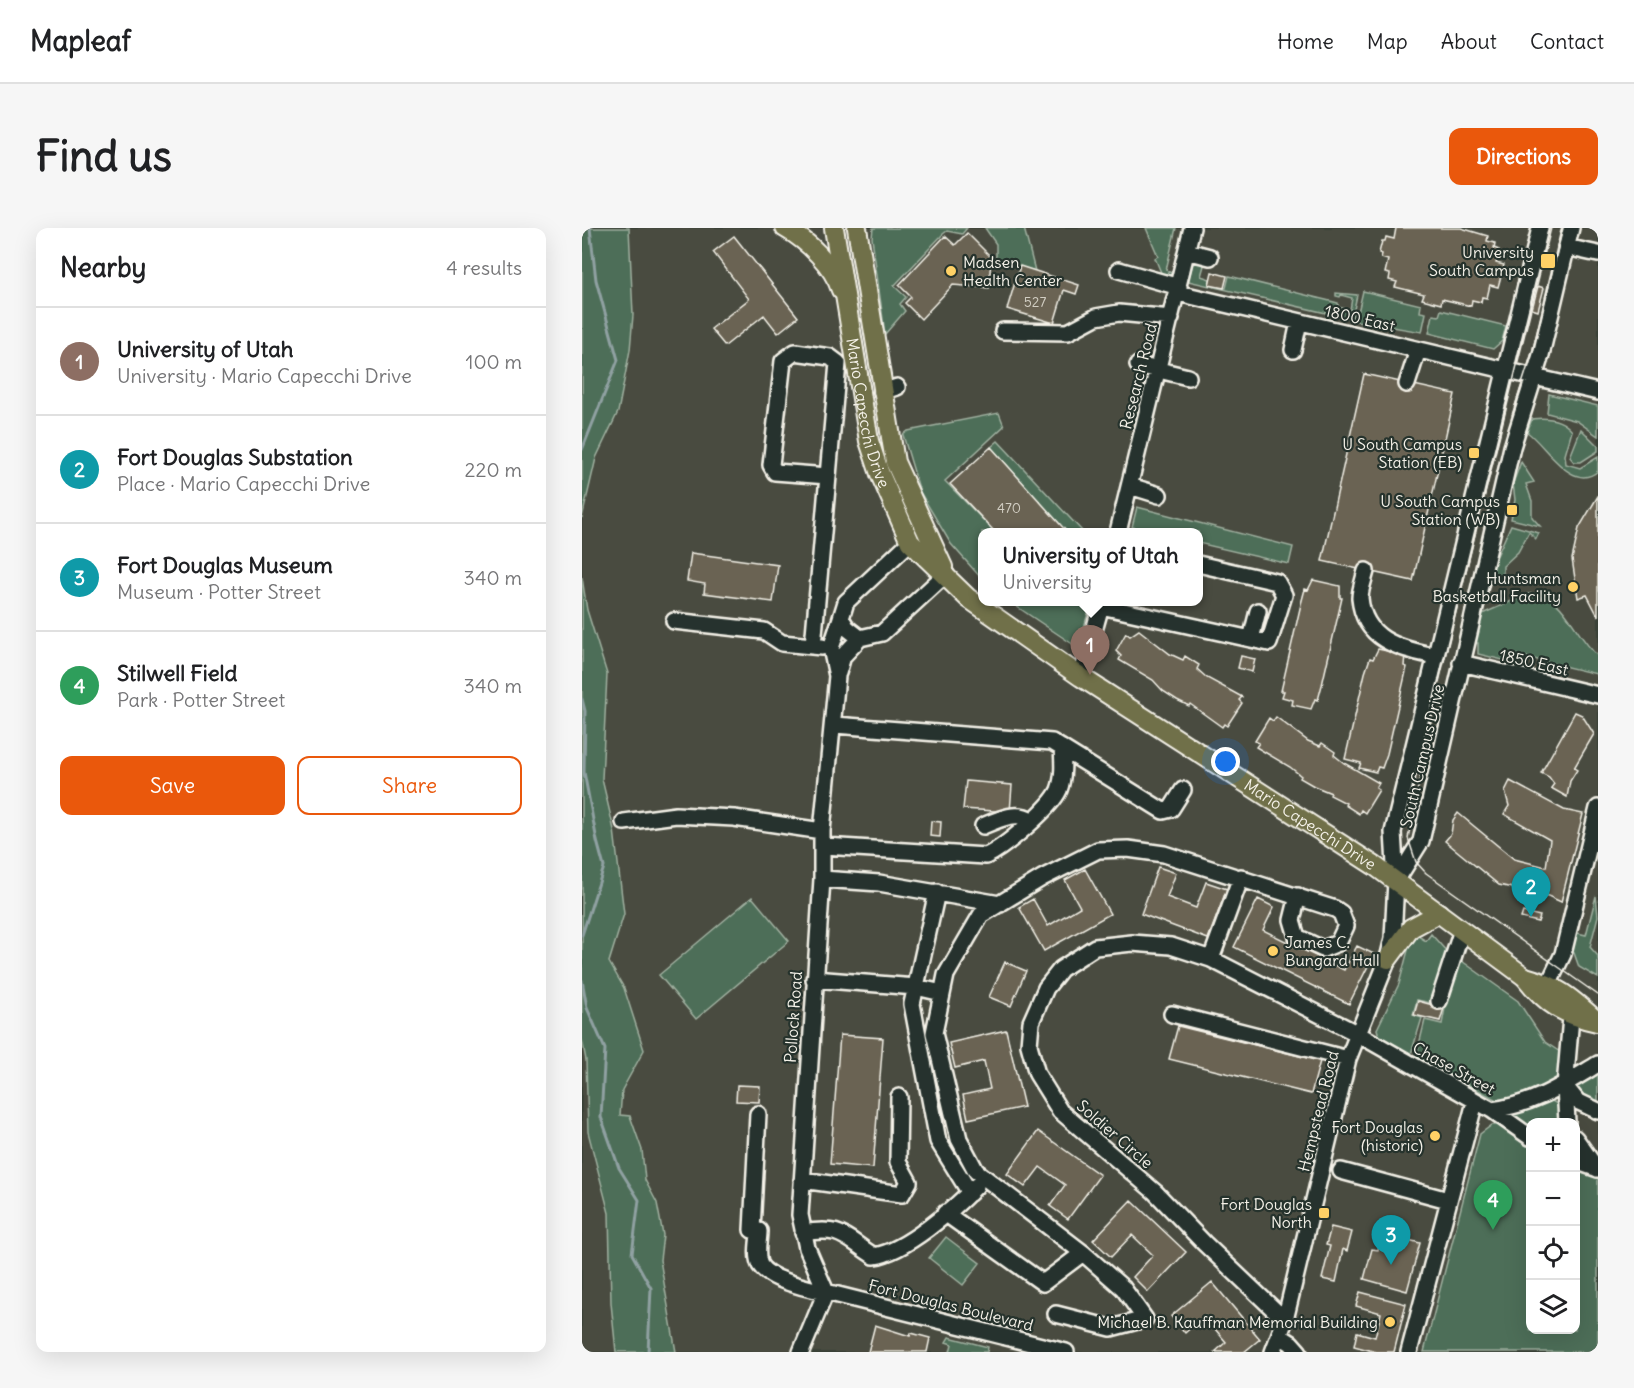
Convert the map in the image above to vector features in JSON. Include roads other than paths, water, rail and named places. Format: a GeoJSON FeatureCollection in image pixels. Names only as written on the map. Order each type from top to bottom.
{"type":"FeatureCollection","features":[{"type":"Feature","properties":{"kind":"main road"},"geometry":{"type":"LineString","coordinates":[[785,228],[800,237],[821,258],[839,285],[855,340]]}},
{"type":"Feature","properties":{"kind":"main road","name":"Mario Capecchi Drive"},"geometry":{"type":"LineString","coordinates":[[834,228],[855,340],[869,441],[880,474],[910,542],[978,605]]}},
{"type":"Feature","properties":{"kind":"main road","name":"Mario Capecchi Drive"},"geometry":{"type":"LineString","coordinates":[[858,228],[890,389],[895,462],[946,574]]}},
{"type":"Feature","properties":{"kind":"main road","name":"Mario Capecchi Drive"},"geometry":{"type":"LineString","coordinates":[[979,606],[1081,677],[1396,881],[1525,977],[1540,996],[1571,1017],[1597,1022]]}},
{"type":"Feature","properties":{"kind":"main road"},"geometry":{"type":"LineString","coordinates":[[1388,959],[1411,928],[1439,913]]}},
{"type":"Feature","properties":{"kind":"main road","name":"Mario Capecchi Drive"},"geometry":{"type":"LineString","coordinates":[[1525,977],[1549,983],[1582,1007],[1597,1022]]}},
{"type":"Feature","properties":{"kind":"street","name":"Research Road"},"geometry":{"type":"LineString","coordinates":[[1119,528],[1192,228]]}},
{"type":"Feature","properties":{"kind":"street","name":"South Campus Drive"},"geometry":{"type":"LineString","coordinates":[[1396,881],[1393,832],[1540,228]]}},
{"type":"Feature","properties":{"kind":"street","name":"South Campus Drive"},"geometry":{"type":"LineString","coordinates":[[1396,881],[1420,841],[1512,447],[1534,375],[1571,228]]}},
{"type":"Feature","properties":{"kind":"street"},"geometry":{"type":"LineString","coordinates":[[1566,247],[1598,254]]}},
{"type":"Feature","properties":{"kind":"street"},"geometry":{"type":"LineString","coordinates":[[1187,251],[1210,258]]}},
{"type":"Feature","properties":{"kind":"street","name":"1800 East"},"geometry":{"type":"LineString","coordinates":[[1119,270],[1178,290],[1299,322],[1506,368],[1598,392]]}},
{"type":"Feature","properties":{"kind":"street"},"geometry":{"type":"LineString","coordinates":[[1003,331],[1068,332],[1096,317],[1119,313],[1171,318]]}},
{"type":"Feature","properties":{"kind":"street"},"geometry":{"type":"LineString","coordinates":[[1293,350],[1299,322]]}},
{"type":"Feature","properties":{"kind":"street"},"geometry":{"type":"LineString","coordinates":[[1407,384],[1418,350]]}},
{"type":"Feature","properties":{"kind":"street"},"geometry":{"type":"LineString","coordinates":[[813,646],[838,363],[830,357],[795,352],[783,361],[771,465],[775,472],[828,476]]}},
{"type":"Feature","properties":{"kind":"street"},"geometry":{"type":"LineString","coordinates":[[1138,365],[1188,377]]}},
{"type":"Feature","properties":{"kind":"street"},"geometry":{"type":"LineString","coordinates":[[1130,486],[1159,495]]}},
{"type":"Feature","properties":{"kind":"street"},"geometry":{"type":"LineString","coordinates":[[837,676],[831,648],[846,602],[910,542]]}},
{"type":"Feature","properties":{"kind":"street"},"geometry":{"type":"LineString","coordinates":[[1124,606],[1269,643],[1284,595],[1276,582],[1203,565]]}},
{"type":"Feature","properties":{"kind":"street"},"geometry":{"type":"LineString","coordinates":[[1366,571],[1360,597],[1373,630],[1384,640],[1397,647],[1434,656]]}},
{"type":"Feature","properties":{"kind":"street"},"geometry":{"type":"LineString","coordinates":[[837,676],[843,657],[860,638],[882,633],[946,574]]}},
{"type":"Feature","properties":{"kind":"street"},"geometry":{"type":"LineString","coordinates":[[1081,677],[1100,606]]}},
{"type":"Feature","properties":{"kind":"street"},"geometry":{"type":"LineString","coordinates":[[1251,639],[1258,610]]}},
{"type":"Feature","properties":{"kind":"street"},"geometry":{"type":"LineString","coordinates":[[841,618],[847,628],[860,638]]}},
{"type":"Feature","properties":{"kind":"street"},"geometry":{"type":"LineString","coordinates":[[674,621],[765,631],[782,643],[831,648]]}},
{"type":"Feature","properties":{"kind":"street","name":"1850 East"},"geometry":{"type":"LineString","coordinates":[[1461,663],[1598,695]]}},
{"type":"Feature","properties":{"kind":"street","name":"Pollock Road"},"geometry":{"type":"LineString","coordinates":[[826,1292],[807,1248],[800,1215],[813,980],[822,879],[823,838],[835,725],[837,676]]}},
{"type":"Feature","properties":{"kind":"street"},"geometry":{"type":"LineString","coordinates":[[835,725],[1052,742],[1162,811],[1171,809],[1183,790]]}},
{"type":"Feature","properties":{"kind":"street"},"geometry":{"type":"LineString","coordinates":[[624,822],[676,815],[734,818],[823,838],[986,856],[1031,820],[1060,788],[1062,748]]}},
{"type":"Feature","properties":{"kind":"street"},"geometry":{"type":"LineString","coordinates":[[1549,983],[1563,954],[1592,858],[1598,808]]}},
{"type":"Feature","properties":{"kind":"street"},"geometry":{"type":"LineString","coordinates":[[983,826],[1005,817],[1026,817],[1031,820]]}},
{"type":"Feature","properties":{"kind":"street"},"geometry":{"type":"LineString","coordinates":[[1056,1314],[1111,1328],[1145,1320],[1123,1288],[1083,1253],[976,1171],[959,1139],[934,1033],[946,975],[981,915],[1042,878],[1098,850],[1128,849],[1164,854],[1298,896]]}},
{"type":"Feature","properties":{"kind":"street"},"geometry":{"type":"LineString","coordinates":[[1212,959],[1241,877]]}},
{"type":"Feature","properties":{"kind":"street"},"geometry":{"type":"LineString","coordinates":[[822,879],[879,883],[1000,904]]}},
{"type":"Feature","properties":{"kind":"street","name":"Hempstead Road"},"geometry":{"type":"LineString","coordinates":[[1273,1352],[1285,1320],[1348,1059],[1388,959],[1393,938],[1396,881]]}},
{"type":"Feature","properties":{"kind":"street"},"geometry":{"type":"LineString","coordinates":[[937,892],[912,1004],[916,1039],[938,1141],[970,1193]]}},
{"type":"Feature","properties":{"kind":"street"},"geometry":{"type":"LineString","coordinates":[[1439,1001],[1461,930]]}},
{"type":"Feature","properties":{"kind":"street","name":"Soldier Circle"},"geometry":{"type":"LineString","coordinates":[[1285,1320],[1204,1243],[1155,1192],[1060,1111],[1036,1074],[1029,1045],[1031,1022],[1046,988],[1060,969],[1095,947],[1132,943],[1171,946],[1212,959],[1358,1034]]}},
{"type":"Feature","properties":{"kind":"street"},"geometry":{"type":"LineString","coordinates":[[813,980],[916,987],[942,993]]}},
{"type":"Feature","properties":{"kind":"street"},"geometry":{"type":"LineString","coordinates":[[1172,1014],[1348,1059]]}},
{"type":"Feature","properties":{"kind":"street"},"geometry":{"type":"LineString","coordinates":[[1567,1118],[1564,1086],[1571,1017]]}},
{"type":"Feature","properties":{"kind":"street","name":"Chase Street"},"geometry":{"type":"LineString","coordinates":[[1358,1034],[1492,1110],[1526,1134]]}},
{"type":"Feature","properties":{"kind":"street"},"geometry":{"type":"LineString","coordinates":[[1492,1110],[1509,1108],[1564,1086],[1598,1064]]}},
{"type":"Feature","properties":{"kind":"street"},"geometry":{"type":"LineString","coordinates":[[1564,1086],[1577,1101],[1598,1111]]}},
{"type":"Feature","properties":{"kind":"street"},"geometry":{"type":"LineString","coordinates":[[802,1180],[902,1194],[909,1182],[898,1162],[899,1097]]}},
{"type":"Feature","properties":{"kind":"street"},"geometry":{"type":"LineString","coordinates":[[1409,1352],[1475,1102]]}},
{"type":"Feature","properties":{"kind":"street","name":"Fort Douglas Boulevard"},"geometry":{"type":"LineString","coordinates":[[758,1114],[752,1230],[759,1231],[758,1257],[765,1270],[803,1288],[1066,1352]]}},
{"type":"Feature","properties":{"kind":"street"},"geometry":{"type":"LineString","coordinates":[[1580,1145],[1597,1169]]}},
{"type":"Feature","properties":{"kind":"street"},"geometry":{"type":"LineString","coordinates":[[1580,1163],[1597,1169]]}},
{"type":"Feature","properties":{"kind":"street"},"geometry":{"type":"LineString","coordinates":[[1341,1171],[1448,1200]]}},
{"type":"Feature","properties":{"kind":"street"},"geometry":{"type":"LineString","coordinates":[[803,1233],[822,1229],[839,1231],[873,1256],[883,1254],[910,1240],[970,1193],[984,1179]]}},
{"type":"Feature","properties":{"kind":"street"},"geometry":{"type":"LineString","coordinates":[[945,1213],[1043,1283],[1083,1253]]}},
{"type":"Feature","properties":{"kind":"street"},"geometry":{"type":"LineString","coordinates":[[801,1352],[826,1292]]}},
{"type":"Feature","properties":{"kind":"street"},"geometry":{"type":"LineString","coordinates":[[1280,1336],[1291,1342],[1299,1352]]}},
{"type":"Feature","properties":{"kind":"waterway"},"geometry":{"type":"LineString","coordinates":[[582,450],[618,360],[596,280],[590,228]]}},
{"type":"Feature","properties":{"kind":"waterway"},"geometry":{"type":"LineString","coordinates":[[582,699],[585,711],[584,772],[604,867],[582,935]]}},
{"type":"Feature","properties":{"kind":"waterway"},"geometry":{"type":"LineString","coordinates":[[582,980],[587,1008],[605,1049],[601,1117],[619,1168],[639,1200],[632,1254],[651,1288],[648,1352]]}},
{"type":"Feature","properties":{"kind":"tram line"},"geometry":{"type":"LineString","coordinates":[[1551,228],[1440,676],[1408,838],[1416,862],[1426,873],[1598,995]]}},
{"type":"Feature","properties":{"kind":"tram line"},"geometry":{"type":"LineString","coordinates":[[1512,415],[1532,353],[1563,228]]}},
{"type":"Feature","properties":{"kind":"place","name":"University South Campus"},"geometry":{"type":"Point","coordinates":[1548,261]}},
{"type":"Feature","properties":{"kind":"place","name":"Madsen Health Center"},"geometry":{"type":"Point","coordinates":[951,271]}},
{"type":"Feature","properties":{"kind":"place","name":"U South Campus Station (EB)"},"geometry":{"type":"Point","coordinates":[1474,453]}},
{"type":"Feature","properties":{"kind":"place","name":"U South Campus Station (WB)"},"geometry":{"type":"Point","coordinates":[1512,510]}},
{"type":"Feature","properties":{"kind":"place","name":"Huntsman Basketball Facility"},"geometry":{"type":"Point","coordinates":[1573,587]}},
{"type":"Feature","properties":{"kind":"place","name":"University of Utah"},"geometry":{"type":"Point","coordinates":[1090,675]}},
{"type":"Feature","properties":{"kind":"place","name":"Fort Douglas Substation"},"geometry":{"type":"Point","coordinates":[1531,917]}},
{"type":"Feature","properties":{"kind":"place","name":"James C. Bungard Hall"},"geometry":{"type":"Point","coordinates":[1273,951]}},
{"type":"Feature","properties":{"kind":"place","name":"Fort Douglas (historic)"},"geometry":{"type":"Point","coordinates":[1435,1136]}},
{"type":"Feature","properties":{"kind":"place","name":"Fort Douglas North"},"geometry":{"type":"Point","coordinates":[1324,1213]}},
{"type":"Feature","properties":{"kind":"place","name":"Stilwell Field"},"geometry":{"type":"Point","coordinates":[1493,1230]}},
{"type":"Feature","properties":{"kind":"place","name":"Fort Douglas Museum"},"geometry":{"type":"Point","coordinates":[1391,1265]}},
{"type":"Feature","properties":{"kind":"place","name":"Michael B. Kauffman Memorial Building"},"geometry":{"type":"Point","coordinates":[1390,1322]}}]}
